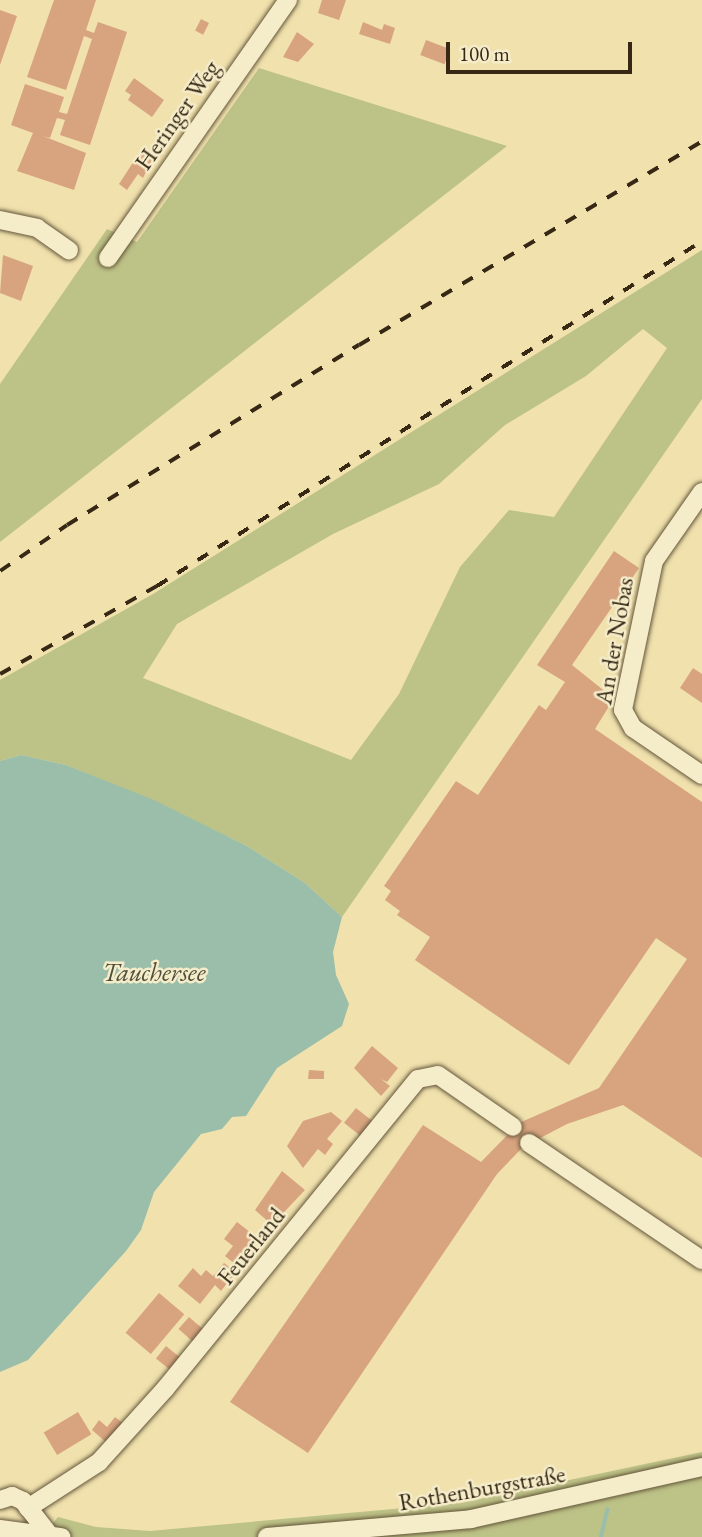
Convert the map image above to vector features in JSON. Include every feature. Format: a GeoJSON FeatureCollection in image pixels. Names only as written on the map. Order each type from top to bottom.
{"type":"FeatureCollection","features":[{"type":"Feature","properties":{"kind":"street","name":"Heringer Weg"},"geometry":{"type":"LineString","coordinates":[[108,258],[288,0]]}},
{"type":"Feature","properties":{"kind":"street"},"geometry":{"type":"LineString","coordinates":[[0,220],[37,228],[69,250]]}},
{"type":"Feature","properties":{"kind":"street","name":"An der Nobas"},"geometry":{"type":"LineString","coordinates":[[702,492],[654,561],[623,710],[633,728],[702,775]]}},
{"type":"Feature","properties":{"kind":"street","name":"Feuerland"},"geometry":{"type":"LineString","coordinates":[[28,1508],[99,1462],[165,1389],[418,1079],[438,1074],[513,1127]]}},
{"type":"Feature","properties":{"kind":"street"},"geometry":{"type":"LineString","coordinates":[[535,1147],[702,1260]]}},
{"type":"Feature","properties":{"kind":"street","name":"Rothenburgstraße"},"geometry":{"type":"LineString","coordinates":[[267,1537],[471,1519],[702,1467]]}},
{"type":"Feature","properties":{"kind":"street"},"geometry":{"type":"LineString","coordinates":[[0,1500],[18,1498],[55,1535]]}},
{"type":"Feature","properties":{"kind":"street"},"geometry":{"type":"LineString","coordinates":[[0,1528],[55,1535]]}},
{"type":"Feature","properties":{"kind":"green space"},"geometry":{"type":"Polygon","coordinates":[[[259,68],[507,146],[0,542],[0,384],[107,229],[137,242],[259,68]]]}},
{"type":"Feature","properties":{"kind":"green space"},"geometry":{"type":"Polygon","coordinates":[[[702,250],[702,399],[342,917],[305,883],[247,846],[154,801],[66,765],[21,755],[0,761],[0,680],[153,594],[702,250]],[[643,329],[586,376],[505,425],[439,484],[333,534],[177,624],[143,678],[351,760],[399,694],[460,567],[509,510],[554,517],[667,348],[643,329]]]}},
{"type":"Feature","properties":{"kind":"green space"},"geometry":{"type":"Polygon","coordinates":[[[702,1452],[702,1537],[42,1537],[58,1517],[96,1527],[150,1531],[460,1503],[702,1452]]]}},
{"type":"Feature","properties":{"kind":"water","name":"Tauchersee"},"geometry":{"type":"Polygon","coordinates":[[[21,755],[66,765],[154,800],[247,846],[305,883],[342,917],[333,952],[336,975],[349,1004],[342,1026],[277,1068],[246,1116],[232,1117],[222,1129],[201,1134],[154,1192],[141,1230],[126,1251],[28,1360],[0,1372],[0,761],[21,755]]]}},
{"type":"Feature","properties":{"kind":"building"},"geometry":{"type":"Polygon","coordinates":[[[54,0],[96,0],[86,30],[94,33],[98,22],[127,32],[90,145],[60,135],[65,120],[57,118],[50,138],[43,136],[86,153],[74,190],[17,171],[33,133],[11,125],[25,84],[64,97],[59,112],[67,114],[92,39],[84,36],[66,90],[27,77],[54,0]]]}},
{"type":"Feature","properties":{"kind":"building"},"geometry":{"type":"Polygon","coordinates":[[[322,0],[346,0],[339,20],[318,13],[322,0]]]}},
{"type":"Feature","properties":{"kind":"building"},"geometry":{"type":"Polygon","coordinates":[[[0,10],[17,16],[0,65],[0,10]]]}},
{"type":"Feature","properties":{"kind":"building"},"geometry":{"type":"Polygon","coordinates":[[[201,19],[209,23],[203,35],[195,31],[201,19]]]}},
{"type":"Feature","properties":{"kind":"building"},"geometry":{"type":"Polygon","coordinates":[[[363,22],[382,30],[384,24],[395,28],[390,44],[359,34],[363,22]]]}},
{"type":"Feature","properties":{"kind":"building"},"geometry":{"type":"Polygon","coordinates":[[[297,32],[314,44],[298,62],[283,57],[297,32]]]}},
{"type":"Feature","properties":{"kind":"building"},"geometry":{"type":"Polygon","coordinates":[[[426,40],[450,49],[445,64],[420,55],[426,40]]]}},
{"type":"Feature","properties":{"kind":"building"},"geometry":{"type":"Polygon","coordinates":[[[134,78],[164,100],[152,117],[128,100],[131,95],[125,91],[134,78]]]}},
{"type":"Feature","properties":{"kind":"building"},"geometry":{"type":"Polygon","coordinates":[[[143,147],[155,154],[143,178],[138,174],[127,190],[119,184],[143,147]]]}},
{"type":"Feature","properties":{"kind":"building"},"geometry":{"type":"Polygon","coordinates":[[[3,255],[33,266],[21,301],[0,293],[3,255]]]}},
{"type":"Feature","properties":{"kind":"building"},"geometry":{"type":"Polygon","coordinates":[[[614,551],[639,568],[572,665],[607,693],[608,708],[595,729],[702,802],[702,1158],[623,1105],[567,1124],[523,1147],[497,1174],[308,1453],[230,1402],[423,1125],[481,1162],[519,1123],[599,1088],[687,959],[656,938],[569,1065],[415,960],[430,937],[397,915],[400,911],[385,900],[391,891],[384,886],[456,781],[478,795],[539,705],[546,710],[565,682],[537,665],[614,551]]]}},
{"type":"Feature","properties":{"kind":"building"},"geometry":{"type":"Polygon","coordinates":[[[693,668],[702,674],[702,703],[680,688],[693,668]]]}},
{"type":"Feature","properties":{"kind":"building"},"geometry":{"type":"Polygon","coordinates":[[[372,1046],[398,1068],[387,1082],[381,1079],[390,1086],[381,1096],[354,1068],[372,1046]]]}},
{"type":"Feature","properties":{"kind":"building"},"geometry":{"type":"Polygon","coordinates":[[[309,1070],[324,1071],[324,1079],[308,1079],[309,1070]]]}},
{"type":"Feature","properties":{"kind":"building"},"geometry":{"type":"Polygon","coordinates":[[[356,1108],[373,1122],[361,1137],[344,1123],[356,1108]]]}},
{"type":"Feature","properties":{"kind":"building"},"geometry":{"type":"Polygon","coordinates":[[[331,1112],[342,1121],[327,1139],[333,1144],[325,1155],[318,1149],[303,1168],[287,1146],[303,1121],[331,1112]]]}},
{"type":"Feature","properties":{"kind":"building"},"geometry":{"type":"Polygon","coordinates":[[[282,1171],[305,1190],[272,1225],[255,1210],[282,1171]]]}},
{"type":"Feature","properties":{"kind":"building"},"geometry":{"type":"Polygon","coordinates":[[[237,1222],[259,1239],[241,1269],[225,1256],[233,1246],[224,1239],[237,1222]]]}},
{"type":"Feature","properties":{"kind":"building"},"geometry":{"type":"Polygon","coordinates":[[[224,1263],[236,1272],[221,1291],[215,1285],[200,1304],[178,1286],[193,1268],[201,1276],[206,1270],[213,1276],[224,1263]]]}},
{"type":"Feature","properties":{"kind":"building"},"geometry":{"type":"Polygon","coordinates":[[[159,1293],[184,1314],[151,1354],[126,1333],[159,1293]]]}},
{"type":"Feature","properties":{"kind":"building"},"geometry":{"type":"Polygon","coordinates":[[[189,1317],[204,1330],[194,1342],[179,1329],[189,1317]]]}},
{"type":"Feature","properties":{"kind":"building"},"geometry":{"type":"Polygon","coordinates":[[[166,1346],[181,1358],[171,1370],[156,1358],[166,1346]]]}},
{"type":"Feature","properties":{"kind":"building"},"geometry":{"type":"Polygon","coordinates":[[[78,1412],[91,1434],[57,1455],[44,1433],[78,1412]]]}},
{"type":"Feature","properties":{"kind":"building"},"geometry":{"type":"Polygon","coordinates":[[[115,1417],[124,1424],[107,1443],[92,1430],[99,1420],[107,1427],[115,1417]]]}},
{"type":"Feature","properties":{"kind":"waterway"},"geometry":{"type":"LineString","coordinates":[[601,1537],[607,1510]]}},
{"type":"Feature","properties":{"kind":"railway"},"geometry":{"type":"LineString","coordinates":[[0,571],[67,525],[359,345],[702,141]]}},
{"type":"Feature","properties":{"kind":"railway"},"geometry":{"type":"LineString","coordinates":[[0,674],[157,586],[702,241]]}}]}
